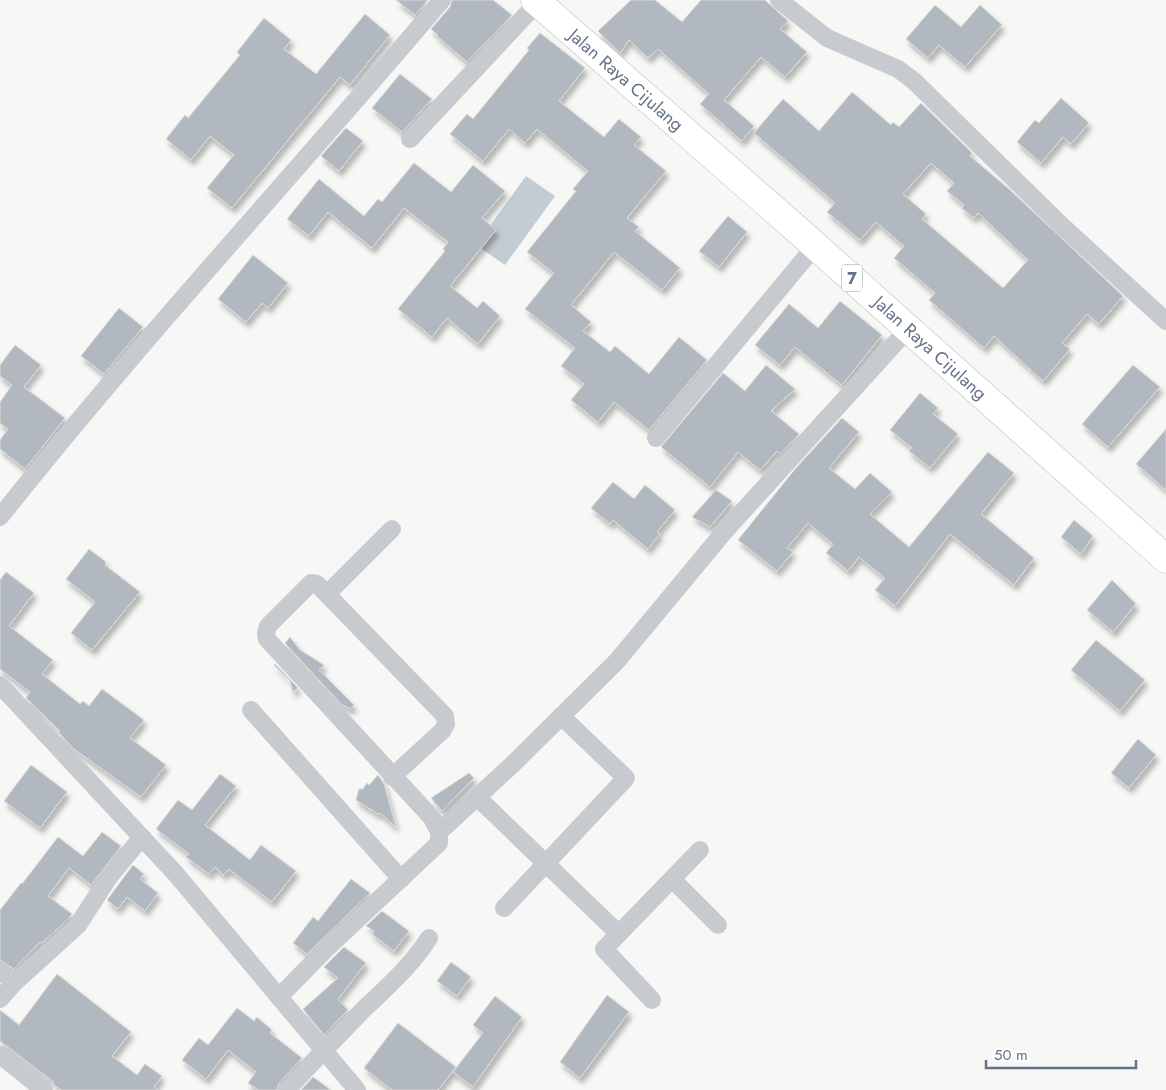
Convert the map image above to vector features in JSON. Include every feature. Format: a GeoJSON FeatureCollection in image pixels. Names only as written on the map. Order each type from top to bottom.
{"type":"FeatureCollection","features":[{"type":"Feature","properties":{"kind":"highway","name":"Jalan Raya Cijulang"},"geometry":{"type":"LineString","coordinates":[[536,1],[815,246],[1166,559]]}},
{"type":"Feature","properties":{"kind":"street"},"geometry":{"type":"LineString","coordinates":[[0,517],[65,435],[343,118],[442,0]]}},
{"type":"Feature","properties":{"kind":"street"},"geometry":{"type":"LineString","coordinates":[[779,0],[827,38],[898,69],[914,81],[1061,226],[1166,321]]}},
{"type":"Feature","properties":{"kind":"street"},"geometry":{"type":"LineString","coordinates":[[410,139],[536,1]]}},
{"type":"Feature","properties":{"kind":"street"},"geometry":{"type":"LineString","coordinates":[[656,438],[815,246]]}},
{"type":"Feature","properties":{"kind":"street"},"geometry":{"type":"LineString","coordinates":[[438,828],[561,716],[617,661],[724,532],[908,329]]}},
{"type":"Feature","properties":{"kind":"street"},"geometry":{"type":"LineString","coordinates":[[327,594],[392,529]]}},
{"type":"Feature","properties":{"kind":"street"},"geometry":{"type":"LineString","coordinates":[[279,997],[439,843],[438,828],[267,639],[268,626],[311,583],[317,584],[445,716],[446,724],[442,731],[392,777]]}},
{"type":"Feature","properties":{"kind":"street"},"geometry":{"type":"LineString","coordinates":[[0,685],[142,837],[357,1090]]}},
{"type":"Feature","properties":{"kind":"street"},"geometry":{"type":"LineString","coordinates":[[250,710],[401,879]]}},
{"type":"Feature","properties":{"kind":"street"},"geometry":{"type":"LineString","coordinates":[[504,908],[626,778],[561,716]]}},
{"type":"Feature","properties":{"kind":"street"},"geometry":{"type":"LineString","coordinates":[[474,794],[618,934]]}},
{"type":"Feature","properties":{"kind":"street"},"geometry":{"type":"LineString","coordinates":[[0,999],[14,983],[78,925],[109,878],[142,837]]}},
{"type":"Feature","properties":{"kind":"street"},"geometry":{"type":"LineString","coordinates":[[652,1000],[604,949],[700,850]]}},
{"type":"Feature","properties":{"kind":"street"},"geometry":{"type":"LineString","coordinates":[[672,879],[718,925]]}},
{"type":"Feature","properties":{"kind":"street"},"geometry":{"type":"LineString","coordinates":[[287,1090],[419,954],[429,938]]}},
{"type":"Feature","properties":{"kind":"street"},"geometry":{"type":"LineString","coordinates":[[0,970],[14,983]]}},
{"type":"Feature","properties":{"kind":"street"},"geometry":{"type":"LineString","coordinates":[[0,1055],[44,1090]]}},
{"type":"Feature","properties":{"kind":"shaded area"},"geometry":{"type":"Polygon","coordinates":[[[526,176],[555,196],[505,265],[476,245],[526,176]]]}},
{"type":"Feature","properties":{"kind":"building"},"geometry":{"type":"Polygon","coordinates":[[[396,0],[428,0],[415,15],[396,0]]]}},
{"type":"Feature","properties":{"kind":"building"},"geometry":{"type":"Polygon","coordinates":[[[452,0],[493,0],[512,15],[467,62],[431,29],[450,7],[452,0]]]}},
{"type":"Feature","properties":{"kind":"building"},"geometry":{"type":"Polygon","coordinates":[[[631,0],[655,0],[682,22],[701,0],[765,0],[788,21],[780,29],[807,52],[785,77],[761,57],[724,100],[754,126],[742,141],[700,104],[709,94],[658,49],[648,58],[629,40],[620,53],[598,31],[631,0]]]}},
{"type":"Feature","properties":{"kind":"building"},"geometry":{"type":"Polygon","coordinates":[[[935,5],[961,27],[980,5],[1002,25],[965,67],[939,45],[928,58],[906,39],[935,5]]]}},
{"type":"Feature","properties":{"kind":"building"},"geometry":{"type":"Polygon","coordinates":[[[365,14],[390,35],[350,85],[340,77],[232,208],[207,188],[234,155],[210,136],[191,160],[166,139],[185,115],[188,118],[240,55],[237,52],[264,18],[291,40],[284,49],[316,74],[365,14]]]}},
{"type":"Feature","properties":{"kind":"building"},"geometry":{"type":"Polygon","coordinates":[[[540,33],[585,68],[559,101],[604,137],[619,119],[641,137],[634,145],[666,171],[627,218],[639,227],[635,231],[680,268],[662,290],[614,252],[571,305],[591,322],[583,331],[610,352],[615,346],[649,374],[679,337],[707,360],[649,430],[614,402],[598,422],[571,400],[584,384],[561,366],[575,348],[525,309],[554,273],[527,252],[576,191],[573,189],[588,171],[537,129],[525,143],[509,129],[483,161],[450,134],[467,114],[473,119],[529,50],[527,48],[540,33]]]}},
{"type":"Feature","properties":{"kind":"building"},"geometry":{"type":"Polygon","coordinates":[[[400,74],[432,99],[402,132],[372,108],[400,74]]]}},
{"type":"Feature","properties":{"kind":"building"},"geometry":{"type":"Polygon","coordinates":[[[852,92],[891,125],[893,122],[899,127],[921,103],[972,153],[970,156],[1010,190],[1123,296],[1099,324],[1087,314],[1062,343],[1070,349],[1043,381],[994,336],[984,348],[929,300],[935,293],[894,258],[904,246],[876,222],[860,240],[827,212],[835,203],[754,133],[783,99],[819,131],[852,92]],[[931,163],[903,194],[926,214],[922,219],[1003,288],[1028,260],[978,213],[974,218],[962,208],[964,205],[947,191],[954,183],[931,163]]]}},
{"type":"Feature","properties":{"kind":"building"},"geometry":{"type":"Polygon","coordinates":[[[1061,98],[1089,123],[1071,144],[1063,137],[1041,163],[1017,142],[1035,120],[1039,123],[1061,98]]]}},
{"type":"Feature","properties":{"kind":"building"},"geometry":{"type":"Polygon","coordinates":[[[346,128],[363,141],[339,171],[321,156],[346,128]]]}},
{"type":"Feature","properties":{"kind":"building"},"geometry":{"type":"Polygon","coordinates":[[[414,163],[451,192],[473,165],[505,191],[482,218],[496,230],[450,286],[477,308],[483,301],[500,316],[478,344],[447,318],[432,337],[398,309],[445,251],[443,249],[448,242],[404,208],[372,248],[328,212],[309,236],[287,219],[319,179],[364,216],[378,199],[382,202],[414,163]]]}},
{"type":"Feature","properties":{"kind":"building"},"geometry":{"type":"Polygon","coordinates":[[[728,216],[747,232],[719,267],[699,251],[728,216]]]}},
{"type":"Feature","properties":{"kind":"building"},"geometry":{"type":"Polygon","coordinates":[[[253,255],[288,283],[268,308],[262,303],[246,322],[218,299],[253,255]]]}},
{"type":"Feature","properties":{"kind":"building"},"geometry":{"type":"Polygon","coordinates":[[[840,301],[882,335],[842,385],[795,347],[780,365],[755,345],[789,304],[818,328],[840,301]]]}},
{"type":"Feature","properties":{"kind":"building"},"geometry":{"type":"Polygon","coordinates":[[[119,308],[143,327],[104,374],[81,356],[119,308]]]}},
{"type":"Feature","properties":{"kind":"building"},"geometry":{"type":"Polygon","coordinates":[[[15,345],[41,365],[24,387],[65,418],[25,469],[0,449],[0,440],[8,429],[0,423],[0,402],[12,385],[0,376],[0,365],[15,345]]]}},
{"type":"Feature","properties":{"kind":"building"},"geometry":{"type":"Polygon","coordinates":[[[766,365],[795,389],[771,411],[799,434],[780,454],[777,451],[760,470],[738,452],[710,487],[661,447],[723,373],[745,391],[766,365]]]}},
{"type":"Feature","properties":{"kind":"building"},"geometry":{"type":"Polygon","coordinates":[[[1133,365],[1160,387],[1108,447],[1082,424],[1133,365]]]}},
{"type":"Feature","properties":{"kind":"building"},"geometry":{"type":"Polygon","coordinates":[[[920,393],[938,408],[933,414],[958,434],[930,468],[909,451],[912,448],[890,430],[920,393]]]}},
{"type":"Feature","properties":{"kind":"building"},"geometry":{"type":"Polygon","coordinates":[[[842,418],[859,432],[829,468],[855,489],[870,473],[892,492],[870,514],[909,547],[988,452],[1014,473],[981,514],[1034,558],[1014,585],[950,534],[895,606],[875,590],[885,578],[859,557],[848,571],[826,553],[833,544],[808,523],[787,548],[793,552],[777,571],[738,540],[796,468],[842,418]]]}},
{"type":"Feature","properties":{"kind":"building"},"geometry":{"type":"Polygon","coordinates":[[[1166,429],[1166,490],[1136,464],[1166,429]]]}},
{"type":"Feature","properties":{"kind":"building"},"geometry":{"type":"Polygon","coordinates":[[[613,482],[634,499],[645,485],[675,510],[657,532],[660,534],[648,549],[613,520],[610,524],[591,508],[613,482]]]}},
{"type":"Feature","properties":{"kind":"building"},"geometry":{"type":"Polygon","coordinates":[[[716,490],[732,501],[710,527],[692,517],[716,490]]]}},
{"type":"Feature","properties":{"kind":"building"},"geometry":{"type":"Polygon","coordinates":[[[1074,520],[1093,536],[1081,554],[1061,537],[1074,520]]]}},
{"type":"Feature","properties":{"kind":"building"},"geometry":{"type":"Polygon","coordinates":[[[89,549],[106,562],[105,565],[140,592],[92,650],[71,633],[95,602],[66,579],[89,549]]]}},
{"type":"Feature","properties":{"kind":"building"},"geometry":{"type":"Polygon","coordinates":[[[6,572],[34,593],[9,626],[53,660],[42,674],[80,704],[83,701],[89,706],[102,689],[144,720],[130,738],[166,765],[141,797],[74,749],[58,732],[60,731],[26,698],[30,692],[0,669],[0,580],[6,572]]]}},
{"type":"Feature","properties":{"kind":"building"},"geometry":{"type":"Polygon","coordinates":[[[1112,580],[1136,604],[1113,632],[1087,610],[1112,580]]]}},
{"type":"Feature","properties":{"kind":"building"},"geometry":{"type":"Polygon","coordinates":[[[290,637],[300,650],[324,665],[319,670],[354,705],[351,709],[341,704],[285,643],[290,637]]]}},
{"type":"Feature","properties":{"kind":"building"},"geometry":{"type":"Polygon","coordinates":[[[1096,640],[1145,680],[1120,711],[1071,670],[1096,640]]]}},
{"type":"Feature","properties":{"kind":"building"},"geometry":{"type":"Polygon","coordinates":[[[275,664],[298,688],[293,692],[290,681],[275,664]]]}},
{"type":"Feature","properties":{"kind":"building"},"geometry":{"type":"Polygon","coordinates":[[[1138,739],[1156,755],[1129,788],[1111,773],[1138,739]]]}},
{"type":"Feature","properties":{"kind":"building"},"geometry":{"type":"Polygon","coordinates":[[[31,765],[67,792],[40,828],[4,801],[31,765]]]}},
{"type":"Feature","properties":{"kind":"building"},"geometry":{"type":"Polygon","coordinates":[[[469,773],[474,778],[442,811],[431,798],[469,773]]]}},
{"type":"Feature","properties":{"kind":"building"},"geometry":{"type":"Polygon","coordinates":[[[220,774],[236,786],[205,825],[250,860],[261,845],[296,871],[272,902],[229,869],[224,875],[215,867],[209,874],[186,857],[189,854],[156,829],[178,800],[192,810],[220,774]]]}},
{"type":"Feature","properties":{"kind":"building"},"geometry":{"type":"Polygon","coordinates":[[[378,775],[384,784],[396,827],[380,813],[378,814],[356,800],[359,789],[363,789],[367,783],[369,785],[378,775]]]}},
{"type":"Feature","properties":{"kind":"building"},"geometry":{"type":"Polygon","coordinates":[[[102,832],[121,846],[91,885],[69,868],[48,896],[72,914],[42,943],[40,942],[14,969],[0,960],[0,910],[21,883],[58,837],[83,856],[102,832]]]}},
{"type":"Feature","properties":{"kind":"building"},"geometry":{"type":"Polygon","coordinates":[[[133,865],[144,874],[140,879],[158,893],[145,911],[127,897],[118,909],[107,900],[133,865]]]}},
{"type":"Feature","properties":{"kind":"building"},"geometry":{"type":"Polygon","coordinates":[[[351,879],[370,893],[307,954],[293,943],[313,917],[318,921],[351,879]]]}},
{"type":"Feature","properties":{"kind":"building"},"geometry":{"type":"Polygon","coordinates":[[[382,911],[409,931],[394,951],[372,934],[374,931],[366,926],[382,911]]]}},
{"type":"Feature","properties":{"kind":"building"},"geometry":{"type":"Polygon","coordinates":[[[344,947],[366,963],[338,999],[348,1010],[324,1035],[303,1009],[338,978],[324,967],[344,947]]]}},
{"type":"Feature","properties":{"kind":"building"},"geometry":{"type":"Polygon","coordinates":[[[451,962],[471,977],[457,996],[437,981],[451,962]]]}},
{"type":"Feature","properties":{"kind":"building"},"geometry":{"type":"Polygon","coordinates":[[[57,974],[131,1032],[112,1056],[137,1075],[145,1064],[162,1076],[154,1087],[158,1090],[61,1090],[53,1084],[54,1082],[0,1041],[0,1010],[19,1025],[57,974]]]}},
{"type":"Feature","properties":{"kind":"building"},"geometry":{"type":"Polygon","coordinates":[[[607,995],[629,1012],[580,1078],[560,1062],[607,995]]]}},
{"type":"Feature","properties":{"kind":"building"},"geometry":{"type":"Polygon","coordinates":[[[495,996],[522,1017],[473,1087],[453,1072],[483,1033],[473,1025],[495,996]]]}},
{"type":"Feature","properties":{"kind":"building"},"geometry":{"type":"Polygon","coordinates":[[[237,1008],[254,1021],[257,1017],[272,1030],[270,1033],[302,1058],[279,1083],[277,1090],[258,1090],[248,1083],[256,1072],[228,1050],[206,1079],[182,1060],[199,1038],[208,1045],[237,1008]]]}},
{"type":"Feature","properties":{"kind":"building"},"geometry":{"type":"Polygon","coordinates":[[[398,1023],[456,1067],[438,1090],[392,1090],[364,1068],[398,1023]]]}},
{"type":"Feature","properties":{"kind":"building"},"geometry":{"type":"Polygon","coordinates":[[[313,1077],[331,1090],[301,1090],[313,1077]]]}}]}
